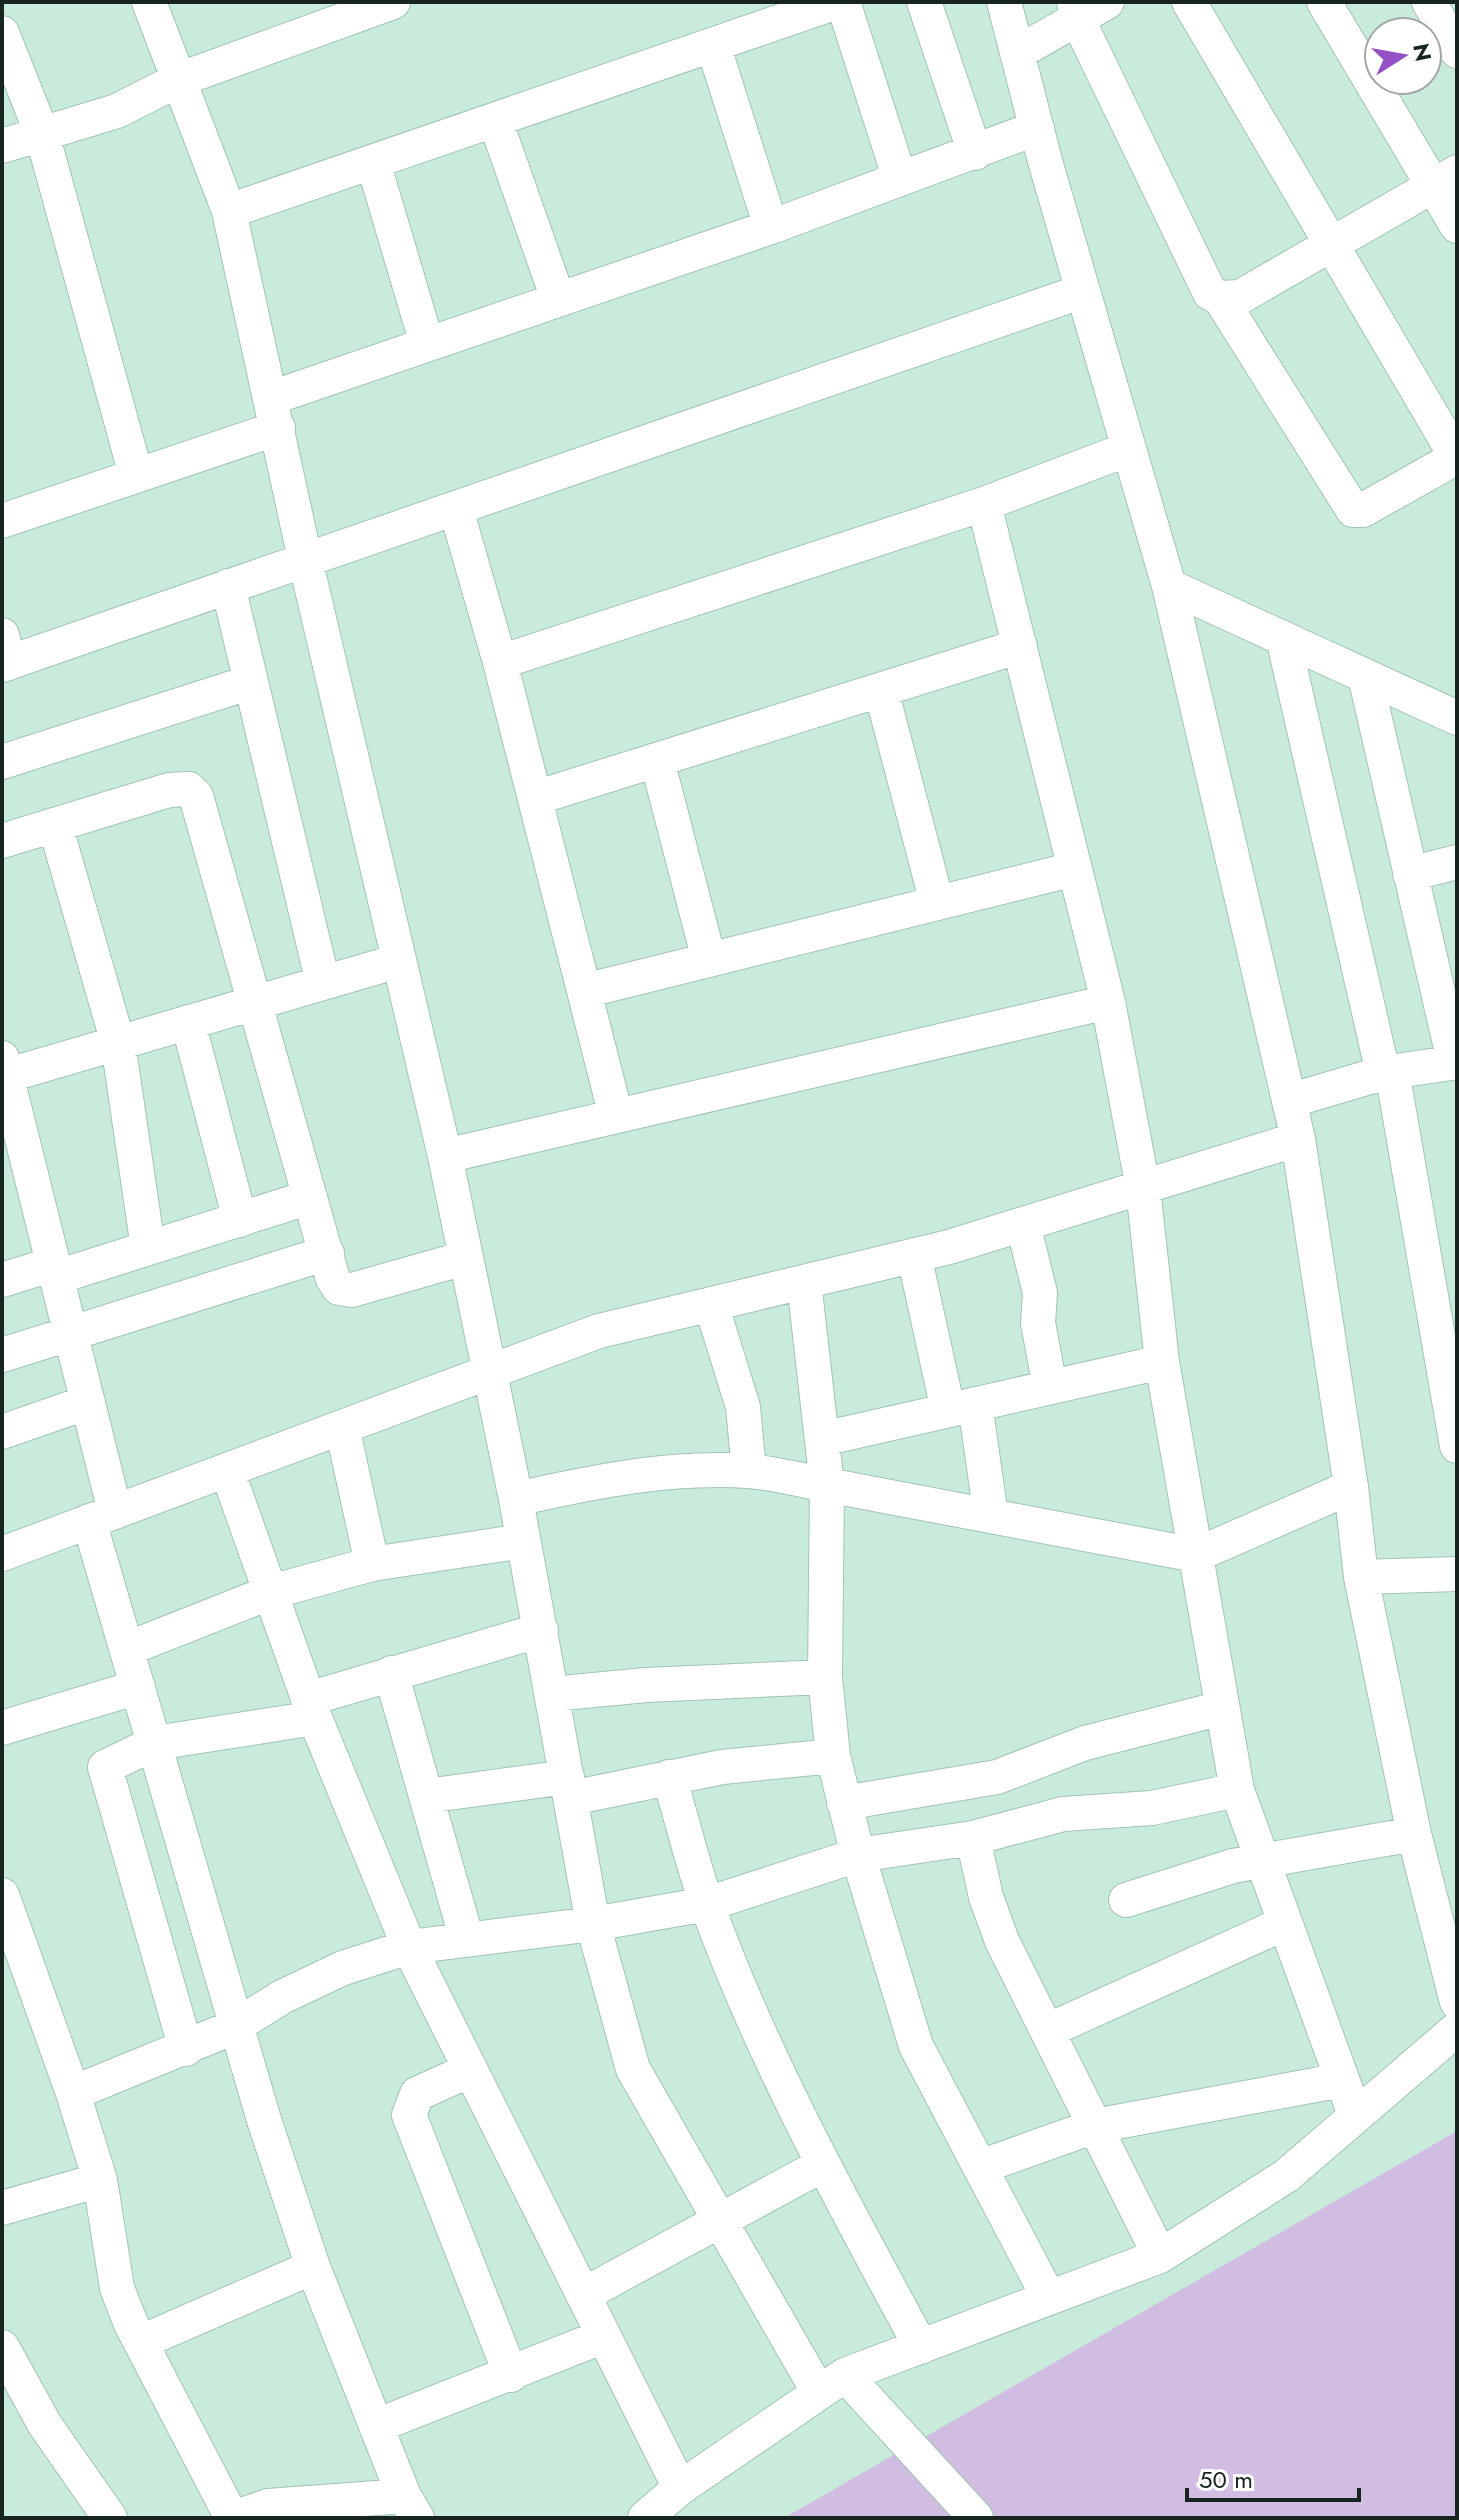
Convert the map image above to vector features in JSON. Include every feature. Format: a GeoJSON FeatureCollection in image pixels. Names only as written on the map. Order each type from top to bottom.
{"type":"FeatureCollection","features":[{"type":"Feature","properties":{"kind":"street"},"geometry":{"type":"LineString","coordinates":[[149,2],[229,211],[305,559],[445,1156],[516,1499],[593,1924],[633,2069],[721,2221],[832,2383],[976,2518]]}},
{"type":"Feature","properties":{"kind":"street"},"geometry":{"type":"LineString","coordinates":[[2,146],[117,111],[178,80],[341,10],[393,2]]}},
{"type":"Feature","properties":{"kind":"street"},"geometry":{"type":"LineString","coordinates":[[229,211],[837,2]]}},
{"type":"Feature","properties":{"kind":"street"},"geometry":{"type":"LineString","coordinates":[[843,2],[900,179]]}},
{"type":"Feature","properties":{"kind":"street"},"geometry":{"type":"LineString","coordinates":[[924,2],[975,153]]}},
{"type":"Feature","properties":{"kind":"street"},"geometry":{"type":"LineString","coordinates":[[1004,2],[1083,291],[1169,586],[1298,1139],[1351,1487],[1361,1577],[1414,1834],[1457,2002]]}},
{"type":"Feature","properties":{"kind":"street"},"geometry":{"type":"LineString","coordinates":[[1017,53],[1076,10],[1107,2]]}},
{"type":"Feature","properties":{"kind":"street"},"geometry":{"type":"LineString","coordinates":[[1189,2],[1457,457],[1363,510],[1353,510],[1220,298]]}},
{"type":"Feature","properties":{"kind":"street"},"geometry":{"type":"LineString","coordinates":[[1324,2],[1445,179],[1457,226]]}},
{"type":"Feature","properties":{"kind":"street"},"geometry":{"type":"LineString","coordinates":[[1429,2],[1457,51]]}},
{"type":"Feature","properties":{"kind":"street"},"geometry":{"type":"LineString","coordinates":[[1076,10],[1210,293],[1220,298],[1240,297],[1445,179]]}},
{"type":"Feature","properties":{"kind":"street"},"geometry":{"type":"LineString","coordinates":[[2,33],[42,134],[136,475]]}},
{"type":"Feature","properties":{"kind":"street"},"geometry":{"type":"LineString","coordinates":[[713,45],[771,227]]}},
{"type":"Feature","properties":{"kind":"street"},"geometry":{"type":"LineString","coordinates":[[495,120],[558,299]]}},
{"type":"Feature","properties":{"kind":"street"},"geometry":{"type":"LineString","coordinates":[[2,521],[136,475],[427,344],[771,227],[1037,128]]}},
{"type":"Feature","properties":{"kind":"street"},"geometry":{"type":"LineString","coordinates":[[373,162],[427,344]]}},
{"type":"Feature","properties":{"kind":"street"},"geometry":{"type":"LineString","coordinates":[[4,654],[228,586],[1083,291]]}},
{"type":"Feature","properties":{"kind":"street"},"geometry":{"type":"LineString","coordinates":[[500,662],[984,504],[1128,449]]}},
{"type":"Feature","properties":{"kind":"street"},"geometry":{"type":"LineString","coordinates":[[984,504],[1108,1002],[1143,1188],[1162,1362],[1237,1790],[1355,2115]]}},
{"type":"Feature","properties":{"kind":"street"},"geometry":{"type":"LineString","coordinates":[[456,509],[500,662],[616,1116]]}},
{"type":"Feature","properties":{"kind":"street"},"geometry":{"type":"LineString","coordinates":[[228,586],[323,983]]}},
{"type":"Feature","properties":{"kind":"street"},"geometry":{"type":"LineString","coordinates":[[1169,586],[1457,718]]}},
{"type":"Feature","properties":{"kind":"street"},"geometry":{"type":"LineString","coordinates":[[1283,638],[1388,1072],[1457,1446]]}},
{"type":"Feature","properties":{"kind":"street"},"geometry":{"type":"LineString","coordinates":[[535,798],[1020,646]]}},
{"type":"Feature","properties":{"kind":"street"},"geometry":{"type":"LineString","coordinates":[[1289,1101],[1388,1072],[1455,1062],[1442,946],[1410,874],[1365,676]]}},
{"type":"Feature","properties":{"kind":"street"},"geometry":{"type":"LineString","coordinates":[[2,762],[251,682]]}},
{"type":"Feature","properties":{"kind":"street"},"geometry":{"type":"LineString","coordinates":[[881,690],[937,903]]}},
{"type":"Feature","properties":{"kind":"street"},"geometry":{"type":"LineString","coordinates":[[657,760],[709,960]]}},
{"type":"Feature","properties":{"kind":"street"},"geometry":{"type":"LineString","coordinates":[[2,841],[169,790],[189,789],[196,796],[333,1279],[344,1291],[465,1258]]}},
{"type":"Feature","properties":{"kind":"street"},"geometry":{"type":"LineString","coordinates":[[55,825],[118,1043],[148,1248]]}},
{"type":"Feature","properties":{"kind":"street"},"geometry":{"type":"LineString","coordinates":[[1410,874],[1457,862]]}},
{"type":"Feature","properties":{"kind":"street"},"geometry":{"type":"LineString","coordinates":[[584,991],[1074,869]]}},
{"type":"Feature","properties":{"kind":"street"},"geometry":{"type":"LineString","coordinates":[[5,1915],[73,2093],[100,2180],[117,2288],[141,2342],[232,2518],[268,2506],[411,2507],[313,2267],[234,2027],[127,1649],[102,1516],[88,1402],[3,1070],[118,1043],[398,961]]}},
{"type":"Feature","properties":{"kind":"street"},"geometry":{"type":"LineString","coordinates":[[445,1156],[1108,1002]]}},
{"type":"Feature","properties":{"kind":"street"},"geometry":{"type":"LineString","coordinates":[[188,1022],[240,1220]]}},
{"type":"Feature","properties":{"kind":"street"},"geometry":{"type":"LineString","coordinates":[[2,1554],[599,1331],[914,1255],[1298,1139]]}},
{"type":"Feature","properties":{"kind":"street"},"geometry":{"type":"LineString","coordinates":[[2,1280],[55,1271],[148,1248],[310,1197]]}},
{"type":"Feature","properties":{"kind":"street"},"geometry":{"type":"LineString","coordinates":[[1023,1224],[1040,1293],[1038,1323],[1050,1387]]}},
{"type":"Feature","properties":{"kind":"street"},"geometry":{"type":"LineString","coordinates":[[2,1355],[327,1253]]}},
{"type":"Feature","properties":{"kind":"street"},"geometry":{"type":"LineString","coordinates":[[914,1255],[991,1516]]}},
{"type":"Feature","properties":{"kind":"street"},"geometry":{"type":"LineString","coordinates":[[804,1282],[827,1485],[825,1677],[833,1756],[844,1803],[916,2046],[1049,2298]]}},
{"type":"Feature","properties":{"kind":"street"},"geometry":{"type":"LineString","coordinates":[[711,1304],[743,1407],[749,1471]]}},
{"type":"Feature","properties":{"kind":"street"},"geometry":{"type":"LineString","coordinates":[[822,1439],[1162,1362]]}},
{"type":"Feature","properties":{"kind":"street"},"geometry":{"type":"LineString","coordinates":[[2,1432],[88,1402]]}},
{"type":"Feature","properties":{"kind":"street"},"geometry":{"type":"LineString","coordinates":[[342,1427],[372,1564]]}},
{"type":"Feature","properties":{"kind":"street"},"geometry":{"type":"LineString","coordinates":[[227,1470],[311,1708],[409,1947],[680,2488]]}},
{"type":"Feature","properties":{"kind":"street"},"geometry":{"type":"LineString","coordinates":[[516,1499],[606,1479],[669,1472],[749,1471],[1196,1555],[1351,1487]]}},
{"type":"Feature","properties":{"kind":"street"},"geometry":{"type":"LineString","coordinates":[[127,1649],[271,1592],[372,1564],[523,1541]]}},
{"type":"Feature","properties":{"kind":"street"},"geometry":{"type":"LineString","coordinates":[[1361,1577],[1457,1574]]}},
{"type":"Feature","properties":{"kind":"street"},"geometry":{"type":"LineString","coordinates":[[186,2049],[105,1767],[113,1760],[155,1743],[311,1708],[391,1673],[541,1630]]}},
{"type":"Feature","properties":{"kind":"street"},"geometry":{"type":"LineString","coordinates":[[391,1673],[467,1940]]}},
{"type":"Feature","properties":{"kind":"street"},"geometry":{"type":"LineString","coordinates":[[552,1694],[646,1685],[825,1677]]}},
{"type":"Feature","properties":{"kind":"street"},"geometry":{"type":"LineString","coordinates":[[2,1728],[138,1687]]}},
{"type":"Feature","properties":{"kind":"street"},"geometry":{"type":"LineString","coordinates":[[844,1803],[997,1777],[1085,1743],[1222,1708]]}},
{"type":"Feature","properties":{"kind":"street"},"geometry":{"type":"LineString","coordinates":[[426,1796],[569,1787],[669,1777],[766,1761],[833,1756]]}},
{"type":"Feature","properties":{"kind":"street"},"geometry":{"type":"LineString","coordinates":[[669,1777],[707,1904],[775,2066],[822,2165],[921,2347]]}},
{"type":"Feature","properties":{"kind":"street"},"geometry":{"type":"LineString","coordinates":[[73,2093],[234,2027],[282,1997],[343,1968],[409,1947],[593,1924],[707,1904],[858,1855],[973,1838],[1063,1814],[1152,1808],[1237,1790]]}},
{"type":"Feature","properties":{"kind":"street"},"geometry":{"type":"LineString","coordinates":[[1126,1900],[1210,1871],[1414,1834]]}},
{"type":"Feature","properties":{"kind":"street"},"geometry":{"type":"LineString","coordinates":[[973,1838],[986,1897],[1002,1941],[1160,2256]]}},
{"type":"Feature","properties":{"kind":"street"},"geometry":{"type":"LineString","coordinates":[[1047,2031],[1285,1923]]}},
{"type":"Feature","properties":{"kind":"street"},"geometry":{"type":"LineString","coordinates":[[645,2518],[680,2488],[832,2383],[1160,2256],[1286,2176],[1457,2029]]}},
{"type":"Feature","properties":{"kind":"street"},"geometry":{"type":"LineString","coordinates":[[470,2070],[417,2094],[409,2115],[511,2375]]}},
{"type":"Feature","properties":{"kind":"street"},"geometry":{"type":"LineString","coordinates":[[980,2167],[1095,2126],[1342,2080]]}},
{"type":"Feature","properties":{"kind":"street"},"geometry":{"type":"LineString","coordinates":[[583,2295],[822,2165]]}},
{"type":"Feature","properties":{"kind":"street"},"geometry":{"type":"LineString","coordinates":[[2,2208],[100,2180]]}},
{"type":"Feature","properties":{"kind":"street"},"geometry":{"type":"LineString","coordinates":[[141,2342],[313,2267]]}},
{"type":"Feature","properties":{"kind":"street"},"geometry":{"type":"LineString","coordinates":[[376,2426],[604,2336]]}},
{"type":"Feature","properties":{"kind":"street"},"geometry":{"type":"LineString","coordinates":[[7,2366],[110,2518]]}},
{"type":"Feature","properties":{"kind":"shaded area"},"geometry":{"type":"Polygon","coordinates":[[[1457,2131],[1457,2518],[784,2518],[1457,2131]]]}}]}
